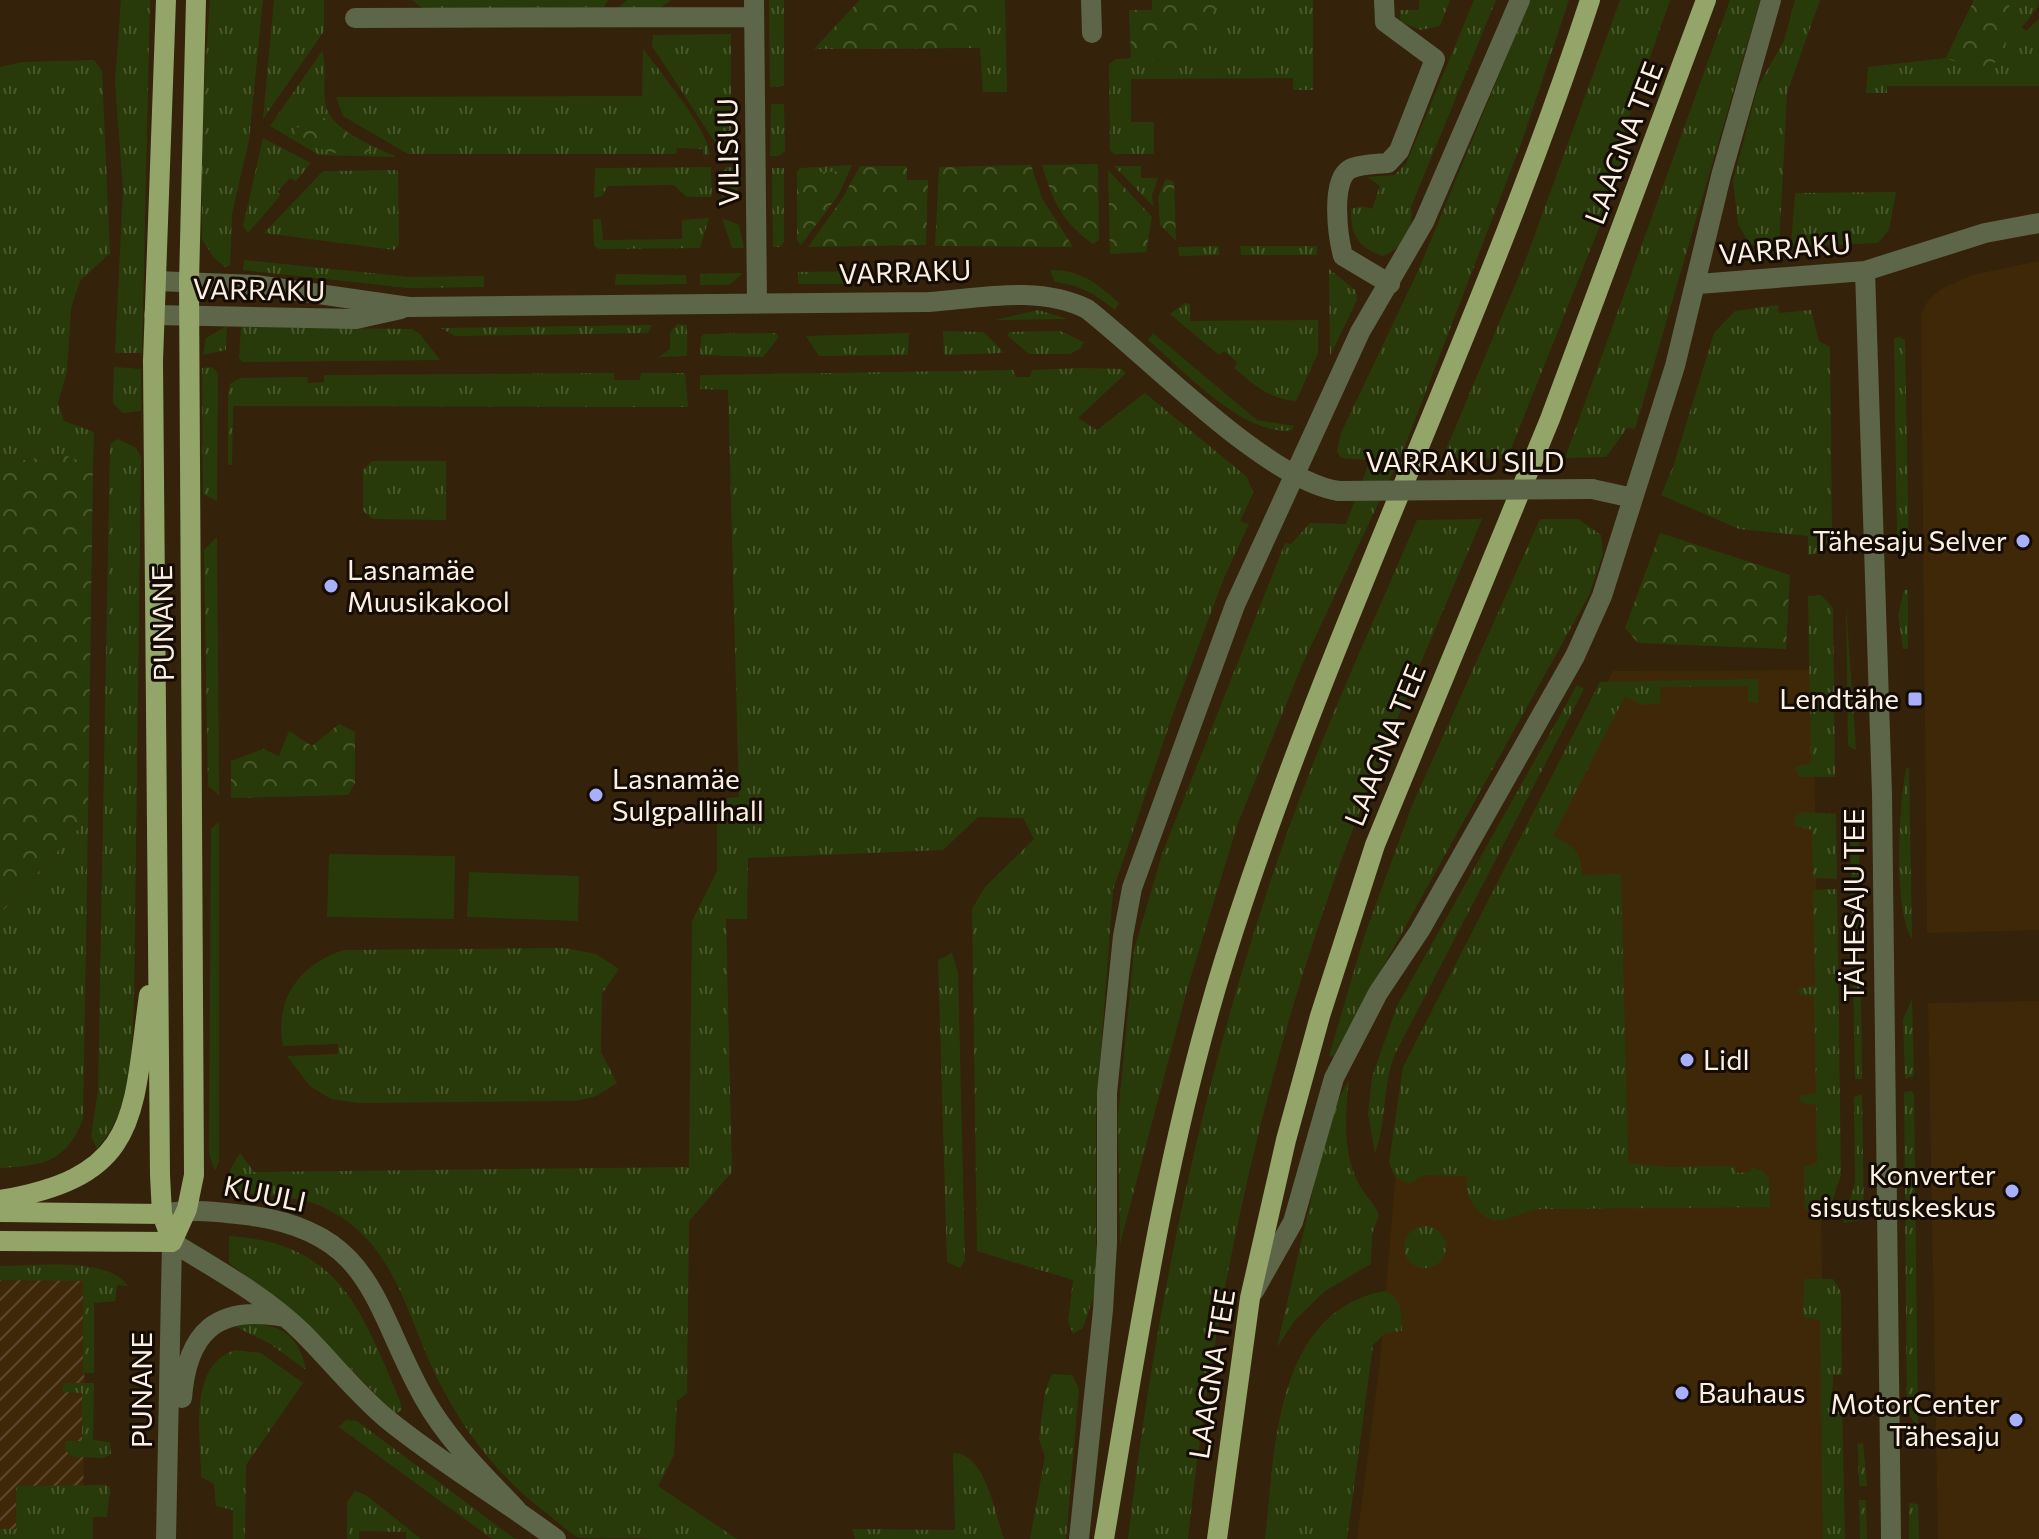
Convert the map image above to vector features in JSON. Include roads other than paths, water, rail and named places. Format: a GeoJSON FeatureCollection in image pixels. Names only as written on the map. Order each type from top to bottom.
{"type":"FeatureCollection","features":[{"type":"Feature","properties":{"kind":"main road","name":"PUNANE"},"geometry":{"type":"LineString","coordinates":[[166,0],[154,315],[157,944],[162,1214],[172,1242]]}},
{"type":"Feature","properties":{"kind":"main road","name":"PUNANE"},"geometry":{"type":"LineString","coordinates":[[172,1242],[187,1209],[194,1175],[189,282],[196,0]]}},
{"type":"Feature","properties":{"kind":"main road"},"geometry":{"type":"LineString","coordinates":[[1104,1539],[1163,1204],[1224,960],[1314,709],[1519,202],[1590,0]]}},
{"type":"Feature","properties":{"kind":"main road","name":"LAAGNA TEE"},"geometry":{"type":"LineString","coordinates":[[1217,1539],[1250,1298],[1286,1140],[1375,845],[1550,419],[1706,0]]}},
{"type":"Feature","properties":{"kind":"main road"},"geometry":{"type":"LineString","coordinates":[[0,1200],[34,1196],[78,1178],[99,1164],[119,1139],[134,1110],[141,1078],[157,944]]}},
{"type":"Feature","properties":{"kind":"main road","name":"KUULI"},"geometry":{"type":"LineString","coordinates":[[0,1212],[162,1214]]}},
{"type":"Feature","properties":{"kind":"main road"},"geometry":{"type":"LineString","coordinates":[[0,1241],[172,1242]]}},
{"type":"Feature","properties":{"kind":"street"},"geometry":{"type":"LineString","coordinates":[[1091,0],[1092,33]]}},
{"type":"Feature","properties":{"kind":"street"},"geometry":{"type":"LineString","coordinates":[[1384,0],[1385,22],[1435,59],[1399,151],[1388,163],[1352,168],[1343,174],[1338,188],[1338,211],[1343,256],[1390,284]]}},
{"type":"Feature","properties":{"kind":"street"},"geometry":{"type":"LineString","coordinates":[[1079,1539],[1103,1310],[1109,1078],[1123,936],[1132,888],[1235,605],[1360,332],[1424,222],[1520,0]]}},
{"type":"Feature","properties":{"kind":"street"},"geometry":{"type":"LineString","coordinates":[[1698,284],[1721,176],[1771,0]]}},
{"type":"Feature","properties":{"kind":"street"},"geometry":{"type":"LineString","coordinates":[[355,18],[754,9]]}},
{"type":"Feature","properties":{"kind":"street","name":"VILISUU"},"geometry":{"type":"LineString","coordinates":[[754,9],[757,304]]}},
{"type":"Feature","properties":{"kind":"street","name":"VARRAKU"},"geometry":{"type":"LineString","coordinates":[[1250,1298],[1293,1222],[1334,1078],[1378,993],[1434,905],[1575,656],[1602,596],[1698,284],[1865,271],[1985,233],[2039,223]]}},
{"type":"Feature","properties":{"kind":"street","name":"TÄHESAJU TEE"},"geometry":{"type":"LineString","coordinates":[[1865,271],[1882,794],[1891,1539]]}},
{"type":"Feature","properties":{"kind":"street","name":"VARRAKU"},"geometry":{"type":"LineString","coordinates":[[156,281],[256,285],[409,307],[929,302],[1015,295],[1074,302],[1109,326],[1262,455],[1317,488],[1339,491]]}},
{"type":"Feature","properties":{"kind":"street","name":"VARRAKU"},"geometry":{"type":"LineString","coordinates":[[154,315],[356,319],[409,307]]}},
{"type":"Feature","properties":{"kind":"street","name":"VARRAKU SILD"},"geometry":{"type":"LineString","coordinates":[[1339,491],[1592,489],[1633,498]]}},
{"type":"Feature","properties":{"kind":"street","name":"KUULI"},"geometry":{"type":"LineString","coordinates":[[162,1214],[187,1209],[286,1221],[322,1236],[350,1258],[375,1291],[431,1409],[452,1441],[517,1510]]}},
{"type":"Feature","properties":{"kind":"street","name":"KUULI"},"geometry":{"type":"LineString","coordinates":[[172,1242],[261,1298],[286,1318],[385,1417],[433,1455],[556,1539]]}},
{"type":"Feature","properties":{"kind":"street","name":"PUNANE"},"geometry":{"type":"LineString","coordinates":[[166,1539],[172,1242]]}},
{"type":"Feature","properties":{"kind":"street"},"geometry":{"type":"LineString","coordinates":[[169,1473],[184,1373],[189,1352],[202,1332],[240,1314],[286,1318]]}},
{"type":"Feature","properties":{"kind":"place","name":"Tähesaju Selver"},"geometry":{"type":"Point","coordinates":[2023,541]}},
{"type":"Feature","properties":{"kind":"place","name":"Lasnamäe Muusikakool"},"geometry":{"type":"Point","coordinates":[331,586]}},
{"type":"Feature","properties":{"kind":"place","name":"Lendtähe"},"geometry":{"type":"Point","coordinates":[1915,699]}},
{"type":"Feature","properties":{"kind":"place","name":"Lasnamäe Sulgpallihall"},"geometry":{"type":"Point","coordinates":[596,795]}},
{"type":"Feature","properties":{"kind":"place","name":"Lidl"},"geometry":{"type":"Point","coordinates":[1687,1060]}},
{"type":"Feature","properties":{"kind":"place","name":"Konverter sisustuskeskus"},"geometry":{"type":"Point","coordinates":[2012,1191]}},
{"type":"Feature","properties":{"kind":"place","name":"Bauhaus"},"geometry":{"type":"Point","coordinates":[1682,1393]}},
{"type":"Feature","properties":{"kind":"place","name":"MotorCenter Tähesaju"},"geometry":{"type":"Point","coordinates":[2016,1420]}}]}
